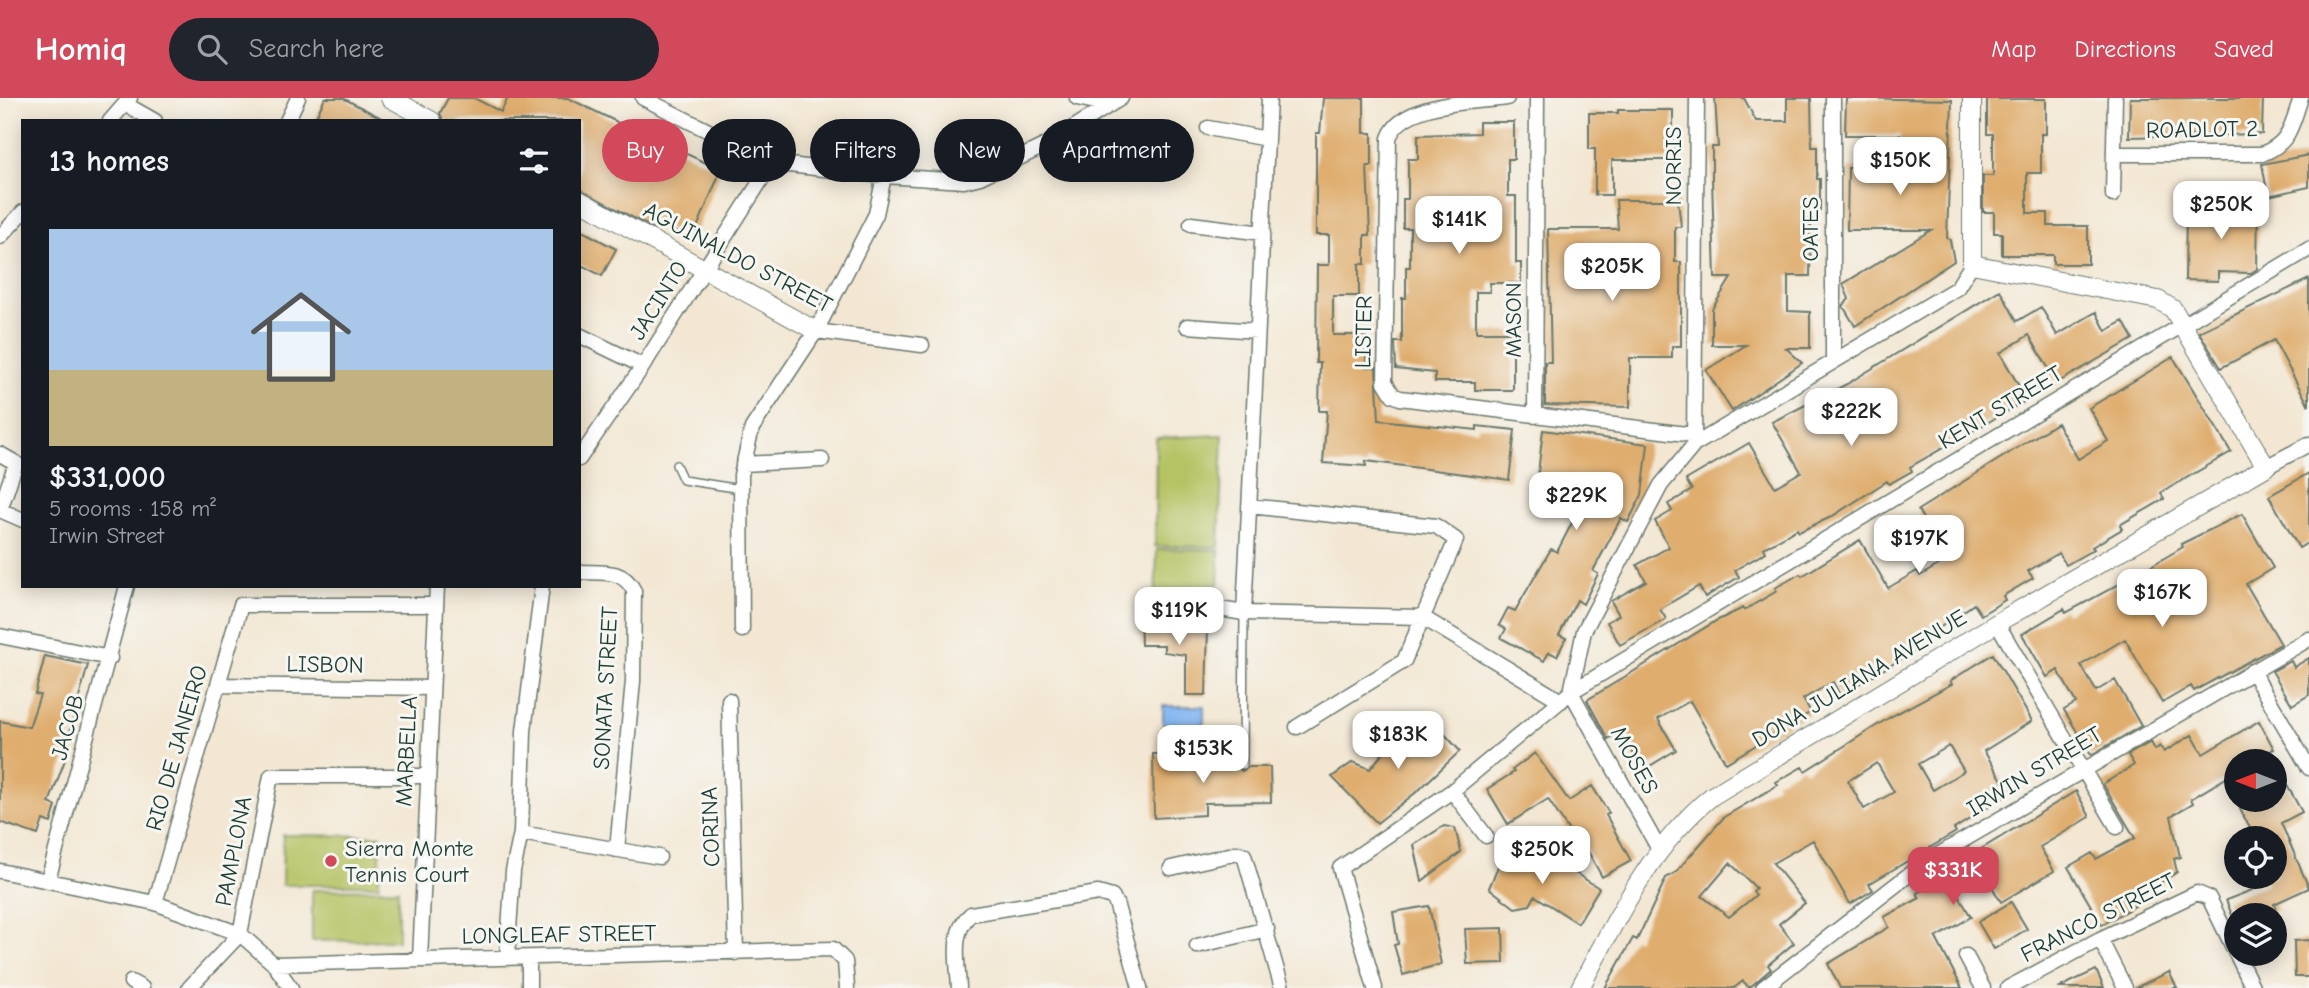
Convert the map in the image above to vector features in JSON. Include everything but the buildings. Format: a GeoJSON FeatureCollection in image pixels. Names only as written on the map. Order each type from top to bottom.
{"type":"FeatureCollection","features":[{"type":"Feature","properties":{"kind":"street"},"geometry":{"type":"LineString","coordinates":[[289,119],[298,98]]}},
{"type":"Feature","properties":{"kind":"street"},"geometry":{"type":"LineString","coordinates":[[390,98],[428,119]]}},
{"type":"Feature","properties":{"kind":"street"},"geometry":{"type":"LineString","coordinates":[[643,98],[702,128]]}},
{"type":"Feature","properties":{"kind":"street"},"geometry":{"type":"LineString","coordinates":[[1077,98],[1115,102]]}},
{"type":"Feature","properties":{"kind":"street"},"geometry":{"type":"LineString","coordinates":[[1244,613],[1269,98]]}},
{"type":"Feature","properties":{"kind":"street","name":"LISTER"},"geometry":{"type":"LineString","coordinates":[[1507,98],[1416,111],[1392,128],[1389,138],[1385,382],[1393,395],[1400,398],[1694,440]]}},
{"type":"Feature","properties":{"kind":"street","name":"MASON"},"geometry":{"type":"LineString","coordinates":[[1535,416],[1537,98]]}},
{"type":"Feature","properties":{"kind":"street","name":"NORRIS"},"geometry":{"type":"LineString","coordinates":[[1694,440],[1697,98]]}},
{"type":"Feature","properties":{"kind":"street","name":"OATES"},"geometry":{"type":"LineString","coordinates":[[1833,98],[1833,361]]}},
{"type":"Feature","properties":{"kind":"street"},"geometry":{"type":"LineString","coordinates":[[1189,604],[1244,613],[1422,617],[1566,697],[1584,631],[1661,485],[1694,440],[1957,288],[1972,264],[1972,98]]}},
{"type":"Feature","properties":{"kind":"street"},"geometry":{"type":"LineString","coordinates":[[2113,195],[2115,98]]}},
{"type":"Feature","properties":{"kind":"street","name":"ROADLOT 2"},"geometry":{"type":"LineString","coordinates":[[2114,154],[2262,154],[2279,147],[2287,138],[2301,98]]}},
{"type":"Feature","properties":{"kind":"street"},"geometry":{"type":"LineString","coordinates":[[112,119],[128,101],[152,119]]}},
{"type":"Feature","properties":{"kind":"street"},"geometry":{"type":"LineString","coordinates":[[920,178],[964,181],[980,177],[1046,145],[1115,102]]}},
{"type":"Feature","properties":{"kind":"street"},"geometry":{"type":"LineString","coordinates":[[1208,128],[1267,139]]}},
{"type":"Feature","properties":{"kind":"street","name":"JACINTO"},"geometry":{"type":"LineString","coordinates":[[581,456],[643,366],[760,182]]}},
{"type":"Feature","properties":{"kind":"street"},"geometry":{"type":"LineString","coordinates":[[743,630],[741,489],[743,464],[752,428],[816,331],[876,214],[883,182]]}},
{"type":"Feature","properties":{"kind":"street","name":"AGUINALDO STREET"},"geometry":{"type":"LineString","coordinates":[[581,201],[705,267],[816,331],[922,345]]}},
{"type":"Feature","properties":{"kind":"street"},"geometry":{"type":"LineString","coordinates":[[0,237],[21,214]]}},
{"type":"Feature","properties":{"kind":"street"},"geometry":{"type":"LineString","coordinates":[[1191,224],[1263,233]]}},
{"type":"Feature","properties":{"kind":"street","name":"KENT STREET"},"geometry":{"type":"LineString","coordinates":[[1375,988],[1339,867],[1452,792],[1566,697],[2309,249]]}},
{"type":"Feature","properties":{"kind":"street"},"geometry":{"type":"LineString","coordinates":[[1972,264],[2158,300],[2173,309],[2266,467]]}},
{"type":"Feature","properties":{"kind":"street"},"geometry":{"type":"LineString","coordinates":[[1186,326],[1257,331]]}},
{"type":"Feature","properties":{"kind":"street"},"geometry":{"type":"LineString","coordinates":[[581,336],[643,366]]}},
{"type":"Feature","properties":{"kind":"street","name":"DONA JULIANA AVENUE"},"geometry":{"type":"LineString","coordinates":[[1580,988],[1660,851],[1686,817],[1712,796],[1997,623],[2309,444]]}},
{"type":"Feature","properties":{"kind":"street"},"geometry":{"type":"LineString","coordinates":[[0,454],[16,463],[0,510],[21,519]]}},
{"type":"Feature","properties":{"kind":"street"},"geometry":{"type":"LineString","coordinates":[[743,464],[822,460]]}},
{"type":"Feature","properties":{"kind":"street"},"geometry":{"type":"LineString","coordinates":[[1249,506],[1436,526],[1456,540],[1404,661],[1297,727]]}},
{"type":"Feature","properties":{"kind":"street","name":"SONATA STREET"},"geometry":{"type":"LineString","coordinates":[[581,572],[619,573],[628,579],[634,591],[633,681],[617,850]]}},
{"type":"Feature","properties":{"kind":"street","name":"JACOB"},"geometry":{"type":"LineString","coordinates":[[48,880],[110,658],[127,588]]}},
{"type":"Feature","properties":{"kind":"street","name":"MARBELLA"},"geometry":{"type":"LineString","coordinates":[[420,960],[437,588]]}},
{"type":"Feature","properties":{"kind":"street"},"geometry":{"type":"LineString","coordinates":[[507,958],[513,871],[521,833],[524,731],[542,588]]}},
{"type":"Feature","properties":{"kind":"street","name":"RIO DE JANEIRO"},"geometry":{"type":"LineString","coordinates":[[155,903],[241,605],[435,605]]}},
{"type":"Feature","properties":{"kind":"street"},"geometry":{"type":"LineString","coordinates":[[1997,623],[2117,827]]}},
{"type":"Feature","properties":{"kind":"street"},"geometry":{"type":"LineString","coordinates":[[0,636],[110,658]]}},
{"type":"Feature","properties":{"kind":"street","name":"IRWIN STREET"},"geometry":{"type":"LineString","coordinates":[[1763,988],[1924,863],[2083,768],[2309,639]]}},
{"type":"Feature","properties":{"kind":"street"},"geometry":{"type":"LineString","coordinates":[[2252,671],[2309,768]]}},
{"type":"Feature","properties":{"kind":"street","name":"LISBON"},"geometry":{"type":"LineString","coordinates":[[218,685],[432,688]]}},
{"type":"Feature","properties":{"kind":"street","name":"MOSES"},"geometry":{"type":"LineString","coordinates":[[1566,697],[1660,851]]}},
{"type":"Feature","properties":{"kind":"street","name":"CORINA"},"geometry":{"type":"LineString","coordinates":[[729,700],[736,953]]}},
{"type":"Feature","properties":{"kind":"street","name":"PAMPLONA"},"geometry":{"type":"LineString","coordinates":[[189,988],[240,934],[271,776],[428,776]]}},
{"type":"Feature","properties":{"kind":"street"},"geometry":{"type":"LineString","coordinates":[[1452,792],[1486,836]]}},
{"type":"Feature","properties":{"kind":"street"},"geometry":{"type":"LineString","coordinates":[[521,833],[659,857]]}},
{"type":"Feature","properties":{"kind":"street"},"geometry":{"type":"LineString","coordinates":[[1171,868],[1238,853],[1245,857],[1282,988]]}},
{"type":"Feature","properties":{"kind":"street"},"geometry":{"type":"LineString","coordinates":[[0,871],[155,903],[240,934],[274,964],[291,988]]}},
{"type":"Feature","properties":{"kind":"street"},"geometry":{"type":"LineString","coordinates":[[959,988],[957,936],[963,920],[971,914],[1098,893],[1112,897],[1116,902],[1140,988]]}},
{"type":"Feature","properties":{"kind":"street","name":"FRANCO STREET"},"geometry":{"type":"LineString","coordinates":[[2008,988],[2100,939],[2197,893],[2209,898],[2253,988]]}},
{"type":"Feature","properties":{"kind":"street"},"geometry":{"type":"LineString","coordinates":[[1197,946],[1266,929]]}},
{"type":"Feature","properties":{"kind":"street"},"geometry":{"type":"LineString","coordinates":[[2100,939],[2125,988]]}},
{"type":"Feature","properties":{"kind":"street","name":"LONGLEAF STREET"},"geometry":{"type":"LineString","coordinates":[[274,964],[833,949],[844,956],[847,988]]}},
{"type":"Feature","properties":{"kind":"street"},"geometry":{"type":"LineString","coordinates":[[1966,956],[1983,988]]}},
{"type":"Feature","properties":{"kind":"street"},"geometry":{"type":"LineString","coordinates":[[529,958],[529,988]]}},
{"type":"Feature","properties":{"kind":"lane"},"geometry":{"type":"LineString","coordinates":[[676,465],[683,480],[741,489]]}},
{"type":"Feature","properties":{"kind":"lane"},"geometry":{"type":"LineString","coordinates":[[1243,765],[1244,613]]}},
{"type":"Feature","properties":{"kind":"green space"},"geometry":{"type":"Polygon","coordinates":[[[1223,435],[1219,547],[1155,546],[1156,438],[1223,435]]]}},
{"type":"Feature","properties":{"kind":"green space"},"geometry":{"type":"Polygon","coordinates":[[[1157,549],[1219,550],[1219,582],[1205,600],[1206,622],[1167,621],[1167,607],[1155,607],[1157,549]]]}},
{"type":"Feature","properties":{"kind":"green space","name":"Sierra Monte Tennis Court"},"geometry":{"type":"Polygon","coordinates":[[[283,835],[381,836],[379,885],[282,885],[283,835]]]}},
{"type":"Feature","properties":{"kind":"green space"},"geometry":{"type":"Polygon","coordinates":[[[398,889],[398,940],[312,941],[312,890],[398,889]]]}},
{"type":"Feature","properties":{"kind":"water"},"geometry":{"type":"Polygon","coordinates":[[[1163,706],[1204,706],[1204,748],[1190,748],[1189,742],[1163,742],[1163,706]]]}},
{"type":"Feature","properties":{"kind":"place","name":"Sierra Monte Tennis Court"},"geometry":{"type":"Point","coordinates":[331,861]}}]}
